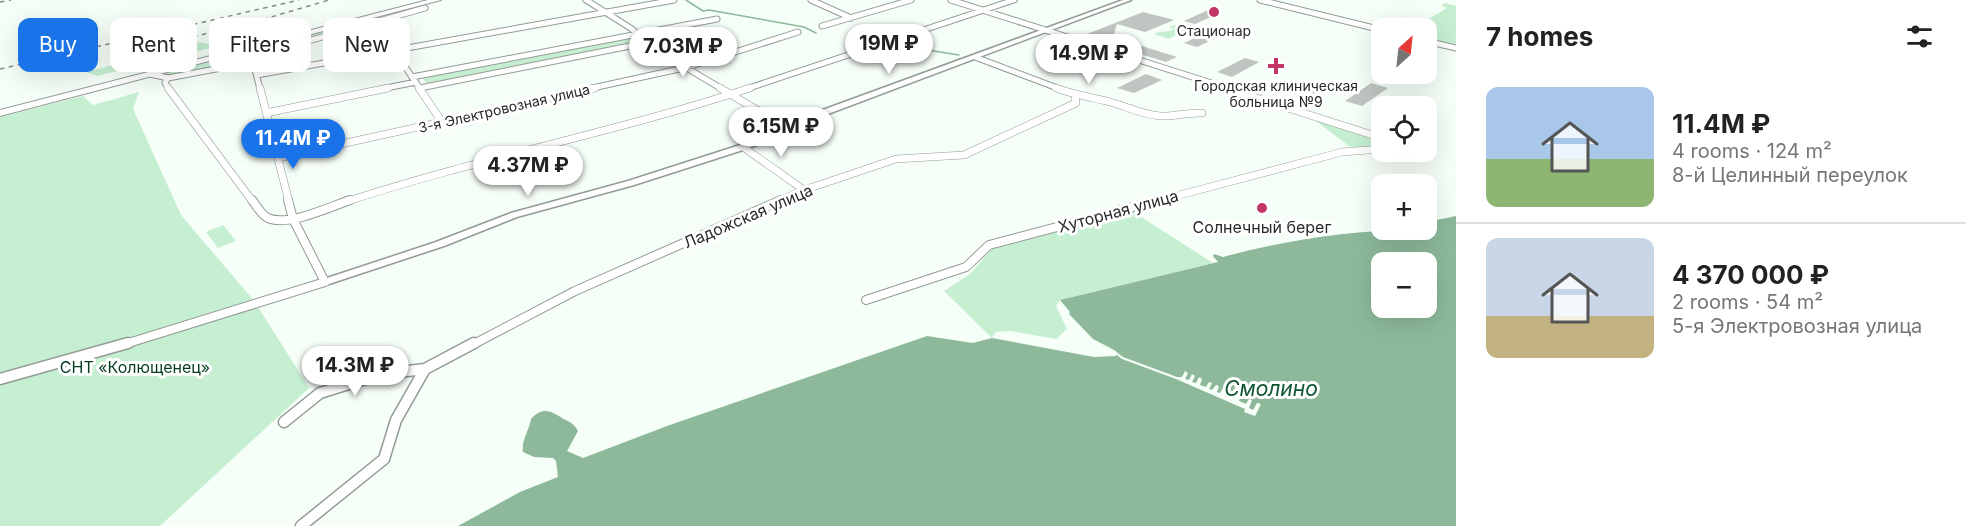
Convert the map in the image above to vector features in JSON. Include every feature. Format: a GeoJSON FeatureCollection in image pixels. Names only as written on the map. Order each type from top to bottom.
{"type":"FeatureCollection","features":[{"type":"Feature","properties":{"kind":"main road"},"geometry":{"type":"LineString","coordinates":[[0,113],[437,0]]}},
{"type":"Feature","properties":{"kind":"main road"},"geometry":{"type":"LineString","coordinates":[[0,108],[423,4]]}},
{"type":"Feature","properties":{"kind":"street"},"geometry":{"type":"LineString","coordinates":[[586,0],[632,29],[645,43],[688,67],[729,95],[757,110],[801,121]]}},
{"type":"Feature","properties":{"kind":"street"},"geometry":{"type":"LineString","coordinates":[[410,47],[674,0]]}},
{"type":"Feature","properties":{"kind":"street"},"geometry":{"type":"LineString","coordinates":[[811,0],[851,18]]}},
{"type":"Feature","properties":{"kind":"street"},"geometry":{"type":"LineString","coordinates":[[822,26],[910,0]]}},
{"type":"Feature","properties":{"kind":"street"},"geometry":{"type":"LineString","coordinates":[[951,0],[1371,134]]}},
{"type":"Feature","properties":{"kind":"street"},"geometry":{"type":"LineString","coordinates":[[168,78],[165,83],[175,98],[265,218],[293,219],[420,177],[689,108],[1014,0]]}},
{"type":"Feature","properties":{"kind":"street"},"geometry":{"type":"LineString","coordinates":[[0,379],[150,337],[325,282],[514,215],[631,183],[743,147],[788,130],[801,121],[1128,0]]}},
{"type":"Feature","properties":{"kind":"street"},"geometry":{"type":"LineString","coordinates":[[1260,0],[1371,27]]}},
{"type":"Feature","properties":{"kind":"street"},"geometry":{"type":"LineString","coordinates":[[311,42],[423,4]]}},
{"type":"Feature","properties":{"kind":"street"},"geometry":{"type":"LineString","coordinates":[[266,113],[636,34],[717,19]]}},
{"type":"Feature","properties":{"kind":"street","name":"3-я Электровозная улица"},"geometry":{"type":"LineString","coordinates":[[278,159],[688,67],[798,32]]}},
{"type":"Feature","properties":{"kind":"street"},"geometry":{"type":"LineString","coordinates":[[416,82],[645,43]]}},
{"type":"Feature","properties":{"kind":"street"},"geometry":{"type":"LineString","coordinates":[[1437,44],[1456,48]]}},
{"type":"Feature","properties":{"kind":"street"},"geometry":{"type":"LineString","coordinates":[[975,57],[1075,95],[1100,99],[1151,116],[1202,113]]}},
{"type":"Feature","properties":{"kind":"street"},"geometry":{"type":"LineString","coordinates":[[257,75],[323,63]]}},
{"type":"Feature","properties":{"kind":"street"},"geometry":{"type":"LineString","coordinates":[[148,73],[168,78],[209,70]]}},
{"type":"Feature","properties":{"kind":"street"},"geometry":{"type":"LineString","coordinates":[[256,72],[293,219],[325,282]]}},
{"type":"Feature","properties":{"kind":"street"},"geometry":{"type":"LineString","coordinates":[[409,72],[442,122]]}},
{"type":"Feature","properties":{"kind":"street","name":"Ладожская улица"},"geometry":{"type":"LineString","coordinates":[[284,422],[320,393],[381,374],[425,369],[575,291],[804,190],[896,159],[964,155],[1076,103],[1075,95]]}},
{"type":"Feature","properties":{"kind":"street"},"geometry":{"type":"LineString","coordinates":[[743,147],[804,190]]}},
{"type":"Feature","properties":{"kind":"street","name":"Хуторная улица"},"geometry":{"type":"LineString","coordinates":[[866,300],[966,267],[989,245],[1342,152],[1371,150]]}},
{"type":"Feature","properties":{"kind":"street"},"geometry":{"type":"LineString","coordinates":[[301,526],[384,459],[396,420],[425,369]]}},
{"type":"Feature","properties":{"kind":"green space"},"geometry":{"type":"Polygon","coordinates":[[[1445,3],[1456,6],[1456,47],[1437,42],[1437,18],[1430,18],[1447,8],[1441,6],[1445,3]]]}},
{"type":"Feature","properties":{"kind":"green space"},"geometry":{"type":"Polygon","coordinates":[[[1178,24],[1211,27],[1193,36],[1178,34],[1169,39],[1154,34],[1174,29],[1169,27],[1178,24]]]}},
{"type":"Feature","properties":{"kind":"green space"},"geometry":{"type":"Polygon","coordinates":[[[323,31],[323,34],[311,37],[311,35],[323,31]]]}},
{"type":"Feature","properties":{"kind":"green space"},"geometry":{"type":"Polygon","coordinates":[[[629,37],[638,43],[427,85],[422,76],[629,37]]]}},
{"type":"Feature","properties":{"kind":"green space"},"geometry":{"type":"Polygon","coordinates":[[[197,43],[209,44],[209,48],[197,51],[197,43]]]}},
{"type":"Feature","properties":{"kind":"green space"},"geometry":{"type":"Polygon","coordinates":[[[209,61],[209,70],[197,72],[197,64],[209,61]]]}},
{"type":"Feature","properties":{"kind":"green space"},"geometry":{"type":"Polygon","coordinates":[[[110,66],[110,72],[113,72],[97,76],[86,72],[98,72],[98,69],[110,66]]]}},
{"type":"Feature","properties":{"kind":"green space"},"geometry":{"type":"Polygon","coordinates":[[[166,72],[196,72],[190,73],[163,76],[166,72]]]}},
{"type":"Feature","properties":{"kind":"green space","name":"СНТ «Колющенец»"},"geometry":{"type":"Polygon","coordinates":[[[139,92],[133,109],[181,215],[255,302],[309,388],[160,526],[0,526],[0,117],[83,96],[93,105],[139,92]]]}},
{"type":"Feature","properties":{"kind":"green space"},"geometry":{"type":"Polygon","coordinates":[[[1312,118],[1371,139],[1371,149],[1349,146],[1312,118]]]}},
{"type":"Feature","properties":{"kind":"green space"},"geometry":{"type":"Polygon","coordinates":[[[1132,211],[1213,263],[1060,300],[1056,306],[1067,329],[1056,339],[1011,331],[996,332],[992,338],[944,291],[970,274],[992,249],[1082,224],[1108,222],[1132,211]]]}},
{"type":"Feature","properties":{"kind":"green space"},"geometry":{"type":"Polygon","coordinates":[[[223,225],[236,241],[218,248],[206,232],[223,225]]]}},
{"type":"Feature","properties":{"kind":"water","name":"Смолино"},"geometry":{"type":"Polygon","coordinates":[[[1456,216],[1456,526],[458,526],[520,492],[558,477],[556,461],[553,458],[534,457],[523,452],[523,444],[531,419],[542,411],[554,413],[575,426],[578,431],[567,451],[583,458],[667,426],[927,336],[973,343],[992,338],[1094,357],[1116,356],[1116,351],[1093,339],[1069,314],[1070,312],[1060,300],[1218,262],[1214,254],[1223,257],[1298,240],[1371,231],[1371,240],[1437,240],[1437,220],[1456,216]]]}},
{"type":"Feature","properties":{"kind":"pier"},"geometry":{"type":"Polygon","coordinates":[[[1113,352],[1123,357],[1177,377],[1182,377],[1185,371],[1188,373],[1185,379],[1189,380],[1192,374],[1195,376],[1192,382],[1196,383],[1199,377],[1202,379],[1200,385],[1206,387],[1209,382],[1212,383],[1209,389],[1212,390],[1216,385],[1219,386],[1217,392],[1220,393],[1223,388],[1227,389],[1224,395],[1227,396],[1230,391],[1233,392],[1230,397],[1234,399],[1237,394],[1241,395],[1239,401],[1246,404],[1249,399],[1252,400],[1249,408],[1253,410],[1257,403],[1261,404],[1255,416],[1244,412],[1245,409],[1176,379],[1122,359],[1113,352]]]}},
{"type":"Feature","properties":{"kind":"building"},"geometry":{"type":"Polygon","coordinates":[[[1215,7],[1218,14],[1195,24],[1184,21],[1215,7]]]}},
{"type":"Feature","properties":{"kind":"building"},"geometry":{"type":"Polygon","coordinates":[[[1143,12],[1174,20],[1145,32],[1117,24],[1113,37],[1177,57],[1166,62],[1082,36],[1143,12]]]}},
{"type":"Feature","properties":{"kind":"building"},"geometry":{"type":"Polygon","coordinates":[[[1217,28],[1229,32],[1197,47],[1184,43],[1217,28]]]}},
{"type":"Feature","properties":{"kind":"building"},"geometry":{"type":"Polygon","coordinates":[[[1245,58],[1259,62],[1232,77],[1217,72],[1245,58]]]}},
{"type":"Feature","properties":{"kind":"building"},"geometry":{"type":"Polygon","coordinates":[[[1146,74],[1162,80],[1134,93],[1117,88],[1146,74]]]}},
{"type":"Feature","properties":{"kind":"building"},"geometry":{"type":"Polygon","coordinates":[[[1314,82],[1329,87],[1311,98],[1296,93],[1314,82]]]}},
{"type":"Feature","properties":{"kind":"building"},"geometry":{"type":"Polygon","coordinates":[[[1371,83],[1388,88],[1376,96],[1371,96],[1371,100],[1362,106],[1345,101],[1371,83]]]}},
{"type":"Feature","properties":{"kind":"waterway"},"geometry":{"type":"LineString","coordinates":[[686,0],[703,11],[709,10],[804,27],[816,33]]}},
{"type":"Feature","properties":{"kind":"waterway"},"geometry":{"type":"LineString","coordinates":[[854,41],[891,51],[927,50],[959,55]]}},
{"type":"Feature","properties":{"kind":"railway"},"geometry":{"type":"LineString","coordinates":[[0,2],[11,0]]}},
{"type":"Feature","properties":{"kind":"railway"},"geometry":{"type":"LineString","coordinates":[[0,69],[299,0]]}},
{"type":"Feature","properties":{"kind":"railway"},"geometry":{"type":"LineString","coordinates":[[197,36],[329,0]]}},
{"type":"Feature","properties":{"kind":"place","name":"Стационар"},"geometry":{"type":"Point","coordinates":[1214,12]}},
{"type":"Feature","properties":{"kind":"place","name":"Городская клиническая больница №9"},"geometry":{"type":"Point","coordinates":[1276,66]}},
{"type":"Feature","properties":{"kind":"place","name":"Солнечный берег"},"geometry":{"type":"Point","coordinates":[1262,208]}}]}
